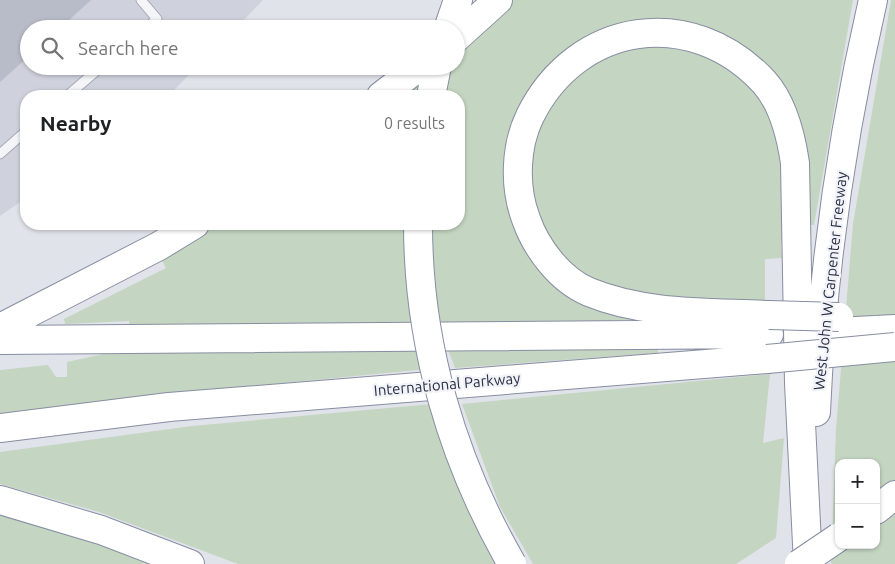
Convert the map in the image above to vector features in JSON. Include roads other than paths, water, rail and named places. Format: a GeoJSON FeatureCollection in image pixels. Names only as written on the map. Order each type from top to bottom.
{"type":"FeatureCollection","features":[{"type":"Feature","properties":{"kind":"highway"},"geometry":{"type":"LineString","coordinates":[[451,20],[458,0]]}},
{"type":"Feature","properties":{"kind":"highway"},"geometry":{"type":"LineString","coordinates":[[465,30],[498,0]]}},
{"type":"Feature","properties":{"kind":"highway","name":"West John W Carpenter Freeway"},"geometry":{"type":"LineString","coordinates":[[813,564],[817,400],[825,294],[847,136],[873,0]]}},
{"type":"Feature","properties":{"kind":"highway"},"geometry":{"type":"LineString","coordinates":[[808,564],[800,383],[795,163],[791,137],[780,109],[765,83],[742,62],[697,39],[672,33],[643,32],[617,38],[594,47],[571,62],[552,80],[539,98],[525,126],[519,150],[521,206],[532,235],[547,257],[564,276],[586,291],[622,304],[655,309],[768,336],[895,320]]}},
{"type":"Feature","properties":{"kind":"highway"},"geometry":{"type":"LineString","coordinates":[[389,90],[408,75]]}},
{"type":"Feature","properties":{"kind":"highway"},"geometry":{"type":"LineString","coordinates":[[432,90],[435,75]]}},
{"type":"Feature","properties":{"kind":"highway"},"geometry":{"type":"LineString","coordinates":[[0,328],[159,246],[185,230]]}},
{"type":"Feature","properties":{"kind":"highway"},"geometry":{"type":"LineString","coordinates":[[418,230],[420,289],[434,370],[452,434],[473,489],[492,530],[512,564]]}},
{"type":"Feature","properties":{"kind":"highway"},"geometry":{"type":"LineString","coordinates":[[0,340],[768,336],[895,329]]}},
{"type":"Feature","properties":{"kind":"highway","name":"International Parkway"},"geometry":{"type":"LineString","coordinates":[[0,428],[768,336],[895,348]]}},
{"type":"Feature","properties":{"kind":"highway"},"geometry":{"type":"LineString","coordinates":[[880,507],[895,495]]}},
{"type":"Feature","properties":{"kind":"highway"},"geometry":{"type":"LineString","coordinates":[[0,500],[101,530],[190,564]]}},
{"type":"Feature","properties":{"kind":"highway"},"geometry":{"type":"LineString","coordinates":[[799,564],[835,540]]}},
{"type":"Feature","properties":{"kind":"lane"},"geometry":{"type":"LineString","coordinates":[[141,0],[157,18],[155,20]]}},
{"type":"Feature","properties":{"kind":"lane"},"geometry":{"type":"LineString","coordinates":[[74,90],[92,75]]}},
{"type":"Feature","properties":{"kind":"lane"},"geometry":{"type":"LineString","coordinates":[[0,154],[20,137]]}}]}
